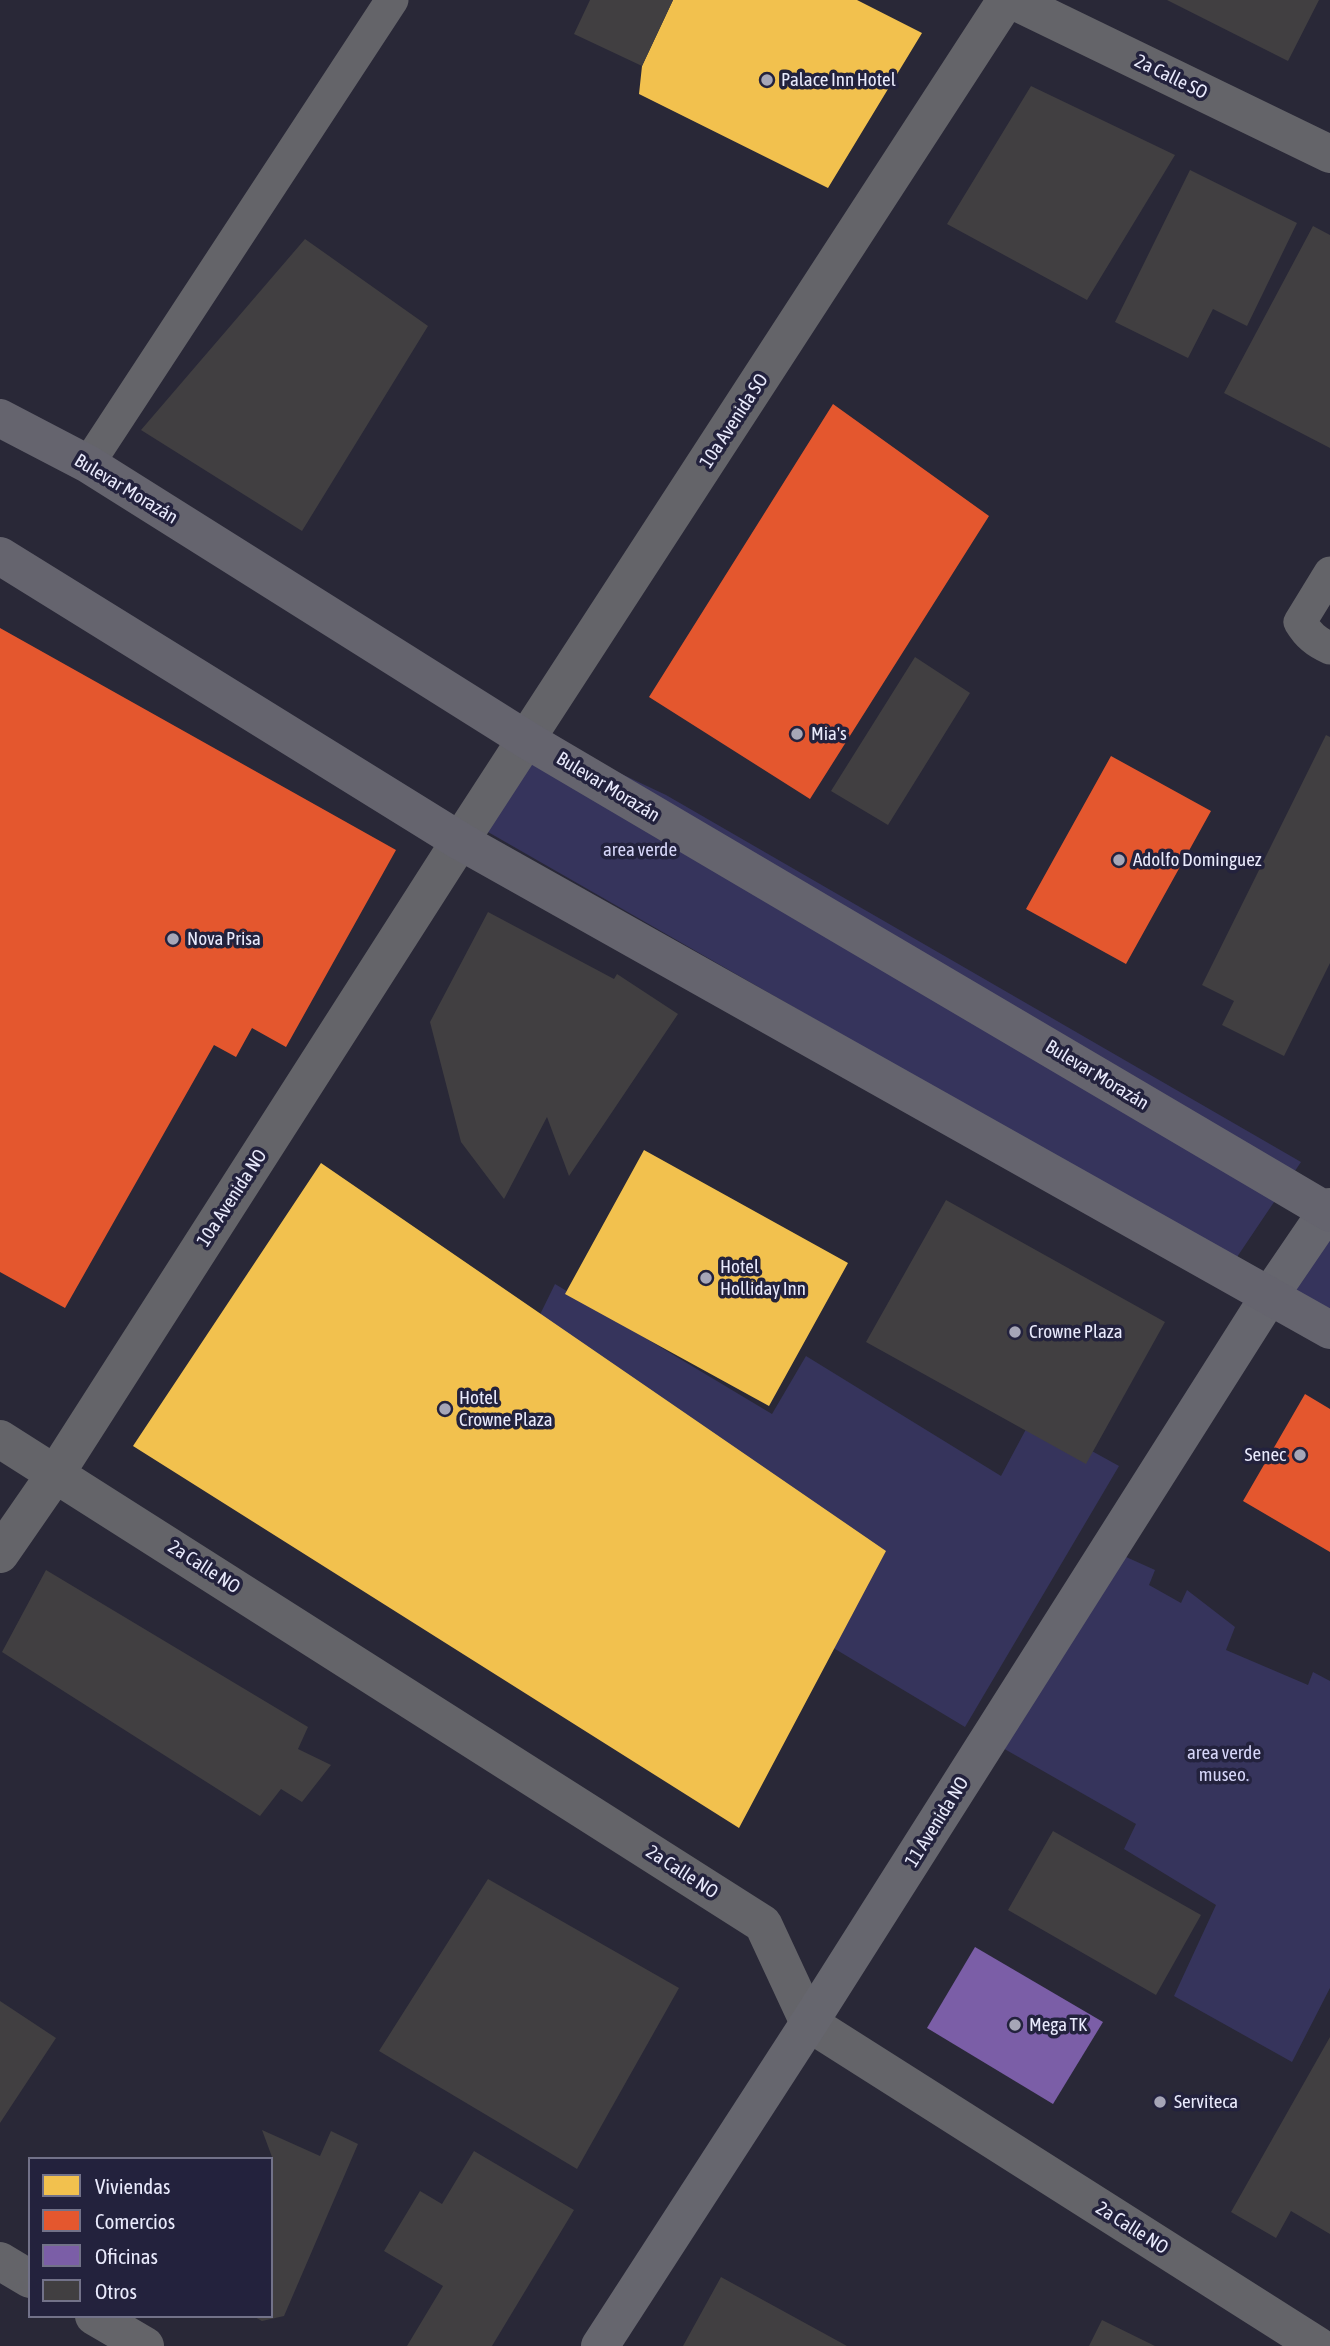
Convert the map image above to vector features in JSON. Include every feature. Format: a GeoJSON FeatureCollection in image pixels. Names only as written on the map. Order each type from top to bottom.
{"type":"FeatureCollection","features":[{"type":"Feature","properties":{"kind":"main road","name":"Bulevar Morazán"},"geometry":{"type":"LineString","coordinates":[[0,418],[88,464],[527,740],[1329,1210]]}},
{"type":"Feature","properties":{"kind":"main road"},"geometry":{"type":"LineString","coordinates":[[0,556],[460,841],[1330,1330]]}},
{"type":"Feature","properties":{"kind":"street","name":"2a Calle SO"},"geometry":{"type":"LineString","coordinates":[[1009,0],[1330,154]]}},
{"type":"Feature","properties":{"kind":"street","name":"10a Avenida SO"},"geometry":{"type":"LineString","coordinates":[[460,841],[1009,0]]}},
{"type":"Feature","properties":{"kind":"street","name":"10a Avenida NO"},"geometry":{"type":"LineString","coordinates":[[0,1554],[56,1473],[460,841]]}},
{"type":"Feature","properties":{"kind":"street","name":"11 Avenida NO"},"geometry":{"type":"LineString","coordinates":[[600,2346],[809,2023],[1270,1295],[1329,1210]]}},
{"type":"Feature","properties":{"kind":"street","name":"2a Calle NO"},"geometry":{"type":"LineString","coordinates":[[0,1439],[763,1924],[809,2023],[1318,2346]]}},
{"type":"Feature","properties":{"kind":"street"},"geometry":{"type":"LineString","coordinates":[[0,2262],[28,2278]]}},
{"type":"Feature","properties":{"kind":"street"},"geometry":{"type":"LineString","coordinates":[[97,2318],[145,2346]]}},
{"type":"Feature","properties":{"kind":"lane"},"geometry":{"type":"LineString","coordinates":[[88,464],[392,0]]}},
{"type":"Feature","properties":{"kind":"lane"},"geometry":{"type":"LineString","coordinates":[[1330,573],[1300,622],[1318,643],[1330,648]]}},
{"type":"Feature","properties":{"kind":"green space","name":"area verde"},"geometry":{"type":"Polygon","coordinates":[[[543,737],[666,795],[1301,1162],[1235,1260],[481,828],[543,737]]]}},
{"type":"Feature","properties":{"kind":"green space"},"geometry":{"type":"Polygon","coordinates":[[[1330,1211],[1330,1310],[1280,1281],[1330,1211]]]}},
{"type":"Feature","properties":{"kind":"green space"},"geometry":{"type":"Polygon","coordinates":[[[555,1284],[772,1414],[806,1356],[1001,1476],[1032,1418],[1119,1466],[965,1727],[607,1512],[526,1343],[555,1284]]]}},
{"type":"Feature","properties":{"kind":"green space","name":"area verde museo."},"geometry":{"type":"Polygon","coordinates":[[[1115,1552],[1155,1570],[1149,1585],[1181,1603],[1187,1590],[1235,1627],[1226,1650],[1308,1685],[1313,1672],[1330,1681],[1330,1988],[1292,2062],[1174,1996],[1216,1905],[1124,1849],[1136,1824],[1001,1747],[1115,1552]]]}},
{"type":"Feature","properties":{"kind":"building: Viviendas","name":"Palace Inn Hotel"},"geometry":{"type":"Polygon","coordinates":[[[673,0],[857,0],[922,33],[828,188],[639,94],[642,66],[673,0]]]}},
{"type":"Feature","properties":{"kind":"building: Viviendas","name":"Hotel Holliday Inn"},"geometry":{"type":"Polygon","coordinates":[[[644,1150],[848,1263],[769,1406],[565,1294],[644,1150]]]}},
{"type":"Feature","properties":{"kind":"building: Viviendas","name":"Hotel Crowne Plaza"},"geometry":{"type":"Polygon","coordinates":[[[321,1163],[886,1551],[739,1828],[133,1446],[321,1163]]]}},
{"type":"Feature","properties":{"kind":"building: Comercios"},"geometry":{"type":"Polygon","coordinates":[[[833,404],[989,516],[810,799],[649,697],[833,404]]]}},
{"type":"Feature","properties":{"kind":"building: Comercios","name":"Nova Prisa"},"geometry":{"type":"Polygon","coordinates":[[[0,628],[396,850],[286,1047],[252,1028],[236,1057],[214,1045],[65,1308],[0,1272],[0,628]]]}},
{"type":"Feature","properties":{"kind":"building: Comercios","name":"Adolfo Dominguez"},"geometry":{"type":"Polygon","coordinates":[[[1111,756],[1211,811],[1126,964],[1026,909],[1111,756]]]}},
{"type":"Feature","properties":{"kind":"building: Comercios","name":"Senec"},"geometry":{"type":"Polygon","coordinates":[[[1305,1394],[1330,1409],[1330,1552],[1243,1501],[1305,1394]]]}},
{"type":"Feature","properties":{"kind":"building: Oficinas","name":"Mega TK"},"geometry":{"type":"Polygon","coordinates":[[[975,1947],[1103,2022],[1053,2104],[927,2028],[975,1947]]]}},
{"type":"Feature","properties":{"kind":"building: Otros"},"geometry":{"type":"Polygon","coordinates":[[[590,0],[673,0],[642,66],[574,34],[590,0]]]}},
{"type":"Feature","properties":{"kind":"building: Otros"},"geometry":{"type":"Polygon","coordinates":[[[1167,0],[1319,0],[1288,61],[1167,0]]]}},
{"type":"Feature","properties":{"kind":"building: Otros"},"geometry":{"type":"Polygon","coordinates":[[[1031,86],[1175,155],[1087,300],[947,224],[1031,86]]]}},
{"type":"Feature","properties":{"kind":"building: Otros"},"geometry":{"type":"Polygon","coordinates":[[[1190,170],[1297,223],[1247,326],[1213,309],[1188,358],[1115,322],[1190,170]]]}},
{"type":"Feature","properties":{"kind":"building: Otros"},"geometry":{"type":"Polygon","coordinates":[[[1313,226],[1330,235],[1330,448],[1224,393],[1313,226]]]}},
{"type":"Feature","properties":{"kind":"building: Otros"},"geometry":{"type":"Polygon","coordinates":[[[305,239],[428,326],[302,531],[141,430],[305,239]]]}},
{"type":"Feature","properties":{"kind":"building: Otros"},"geometry":{"type":"Polygon","coordinates":[[[915,657],[970,693],[888,825],[831,791],[915,657]]]}},
{"type":"Feature","properties":{"kind":"building: Otros"},"geometry":{"type":"Polygon","coordinates":[[[1326,735],[1330,737],[1330,963],[1284,1056],[1222,1025],[1234,1001],[1202,985],[1326,735]]]}},
{"type":"Feature","properties":{"kind":"building: Otros"},"geometry":{"type":"Polygon","coordinates":[[[488,912],[614,979],[617,974],[678,1014],[569,1176],[547,1117],[504,1199],[461,1142],[430,1022],[488,912]]]}},
{"type":"Feature","properties":{"kind":"building: Otros","name":"Crowne Plaza"},"geometry":{"type":"Polygon","coordinates":[[[946,1200],[1165,1322],[1086,1464],[866,1342],[946,1200]]]}},
{"type":"Feature","properties":{"kind":"building: Otros"},"geometry":{"type":"Polygon","coordinates":[[[46,1570],[308,1727],[298,1749],[331,1765],[302,1802],[281,1789],[260,1816],[2,1652],[46,1570]]]}},
{"type":"Feature","properties":{"kind":"building: Otros"},"geometry":{"type":"Polygon","coordinates":[[[1053,1831],[1201,1915],[1156,1995],[1008,1910],[1053,1831]]]}},
{"type":"Feature","properties":{"kind":"building: Otros"},"geometry":{"type":"Polygon","coordinates":[[[488,1879],[679,1988],[577,2169],[379,2051],[488,1879]]]}},
{"type":"Feature","properties":{"kind":"building: Otros"},"geometry":{"type":"Polygon","coordinates":[[[0,2001],[56,2038],[0,2123],[0,2001]]]}},
{"type":"Feature","properties":{"kind":"building: Otros"},"geometry":{"type":"Polygon","coordinates":[[[1330,2037],[1330,2234],[1291,2211],[1276,2238],[1231,2212],[1330,2037]]]}},
{"type":"Feature","properties":{"kind":"building: Otros"},"geometry":{"type":"Polygon","coordinates":[[[262,2130],[320,2156],[331,2131],[358,2144],[284,2316],[262,2321],[257,2318],[273,2318],[272,2157],[262,2130]]]}},
{"type":"Feature","properties":{"kind":"building: Otros"},"geometry":{"type":"Polygon","coordinates":[[[474,2151],[574,2210],[492,2346],[407,2346],[443,2286],[384,2251],[420,2191],[442,2204],[474,2151]]]}},
{"type":"Feature","properties":{"kind":"building: Otros"},"geometry":{"type":"Polygon","coordinates":[[[721,2277],[847,2346],[683,2346],[721,2277]]]}},
{"type":"Feature","properties":{"kind":"building: Otros"},"geometry":{"type":"Polygon","coordinates":[[[1102,2320],[1155,2346],[1089,2346],[1102,2320]]]}},
{"type":"Feature","properties":{"kind":"place","name":"Palace Inn Hotel"},"geometry":{"type":"Point","coordinates":[767,80]}},
{"type":"Feature","properties":{"kind":"place","name":"Mia's"},"geometry":{"type":"Point","coordinates":[797,734]}},
{"type":"Feature","properties":{"kind":"place","name":"Adolfo Dominguez"},"geometry":{"type":"Point","coordinates":[1119,860]}},
{"type":"Feature","properties":{"kind":"place","name":"Nova Prisa"},"geometry":{"type":"Point","coordinates":[173,939]}},
{"type":"Feature","properties":{"kind":"place","name":"Hotel Holliday Inn"},"geometry":{"type":"Point","coordinates":[706,1278]}},
{"type":"Feature","properties":{"kind":"place","name":"Crowne Plaza"},"geometry":{"type":"Point","coordinates":[1015,1332]}},
{"type":"Feature","properties":{"kind":"place","name":"Hotel Crowne Plaza"},"geometry":{"type":"Point","coordinates":[445,1409]}},
{"type":"Feature","properties":{"kind":"place","name":"Senec"},"geometry":{"type":"Point","coordinates":[1300,1455]}},
{"type":"Feature","properties":{"kind":"place","name":"Mega TK"},"geometry":{"type":"Point","coordinates":[1015,2025]}},
{"type":"Feature","properties":{"kind":"place","name":"Serviteca"},"geometry":{"type":"Point","coordinates":[1160,2102]}}]}
